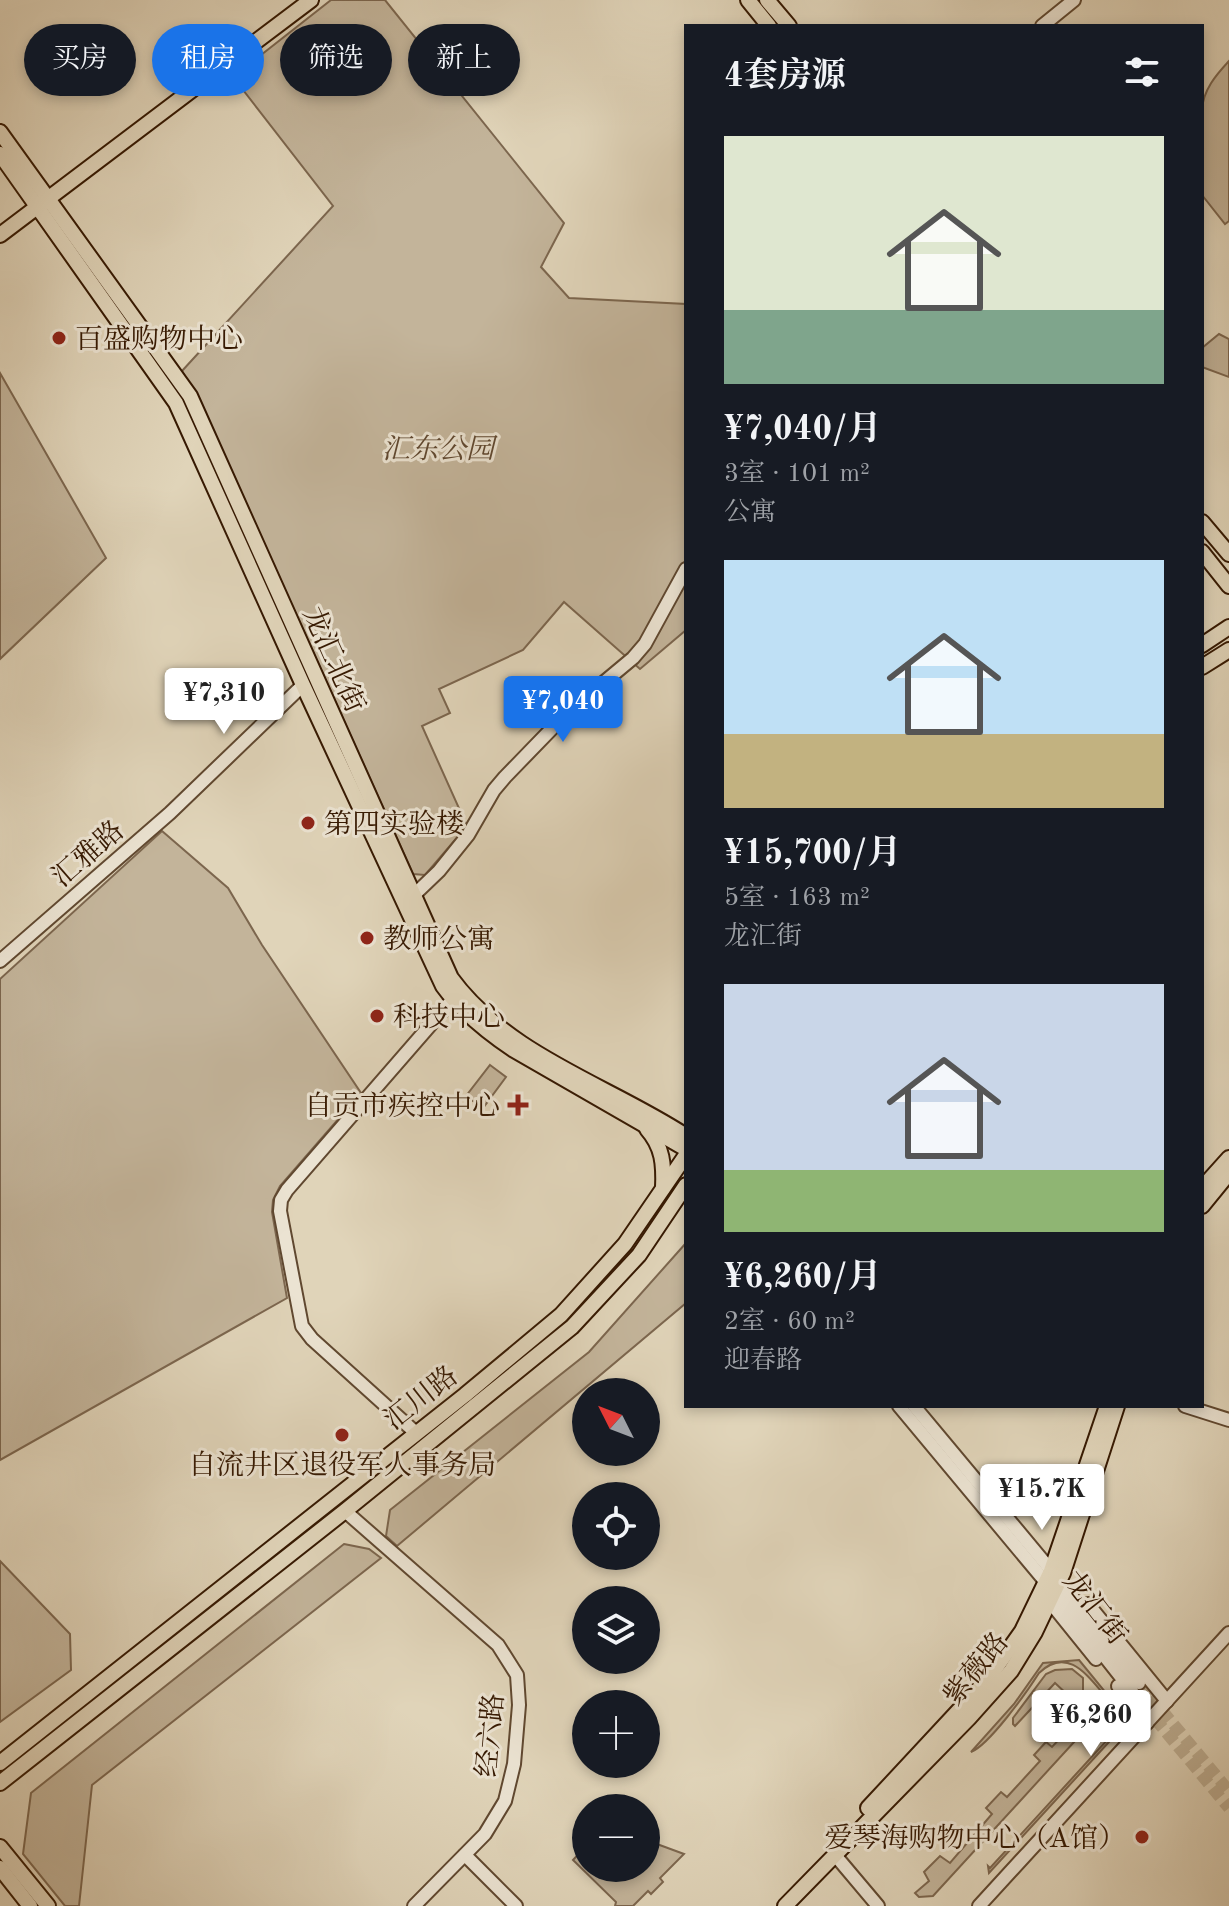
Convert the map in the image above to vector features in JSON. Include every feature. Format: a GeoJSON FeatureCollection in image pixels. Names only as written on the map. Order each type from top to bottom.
{"type":"FeatureCollection","features":[{"type":"Feature","properties":{"kind":"main road"},"geometry":{"type":"LineString","coordinates":[[0,235],[41,199],[296,0]]}},
{"type":"Feature","properties":{"kind":"main road"},"geometry":{"type":"LineString","coordinates":[[0,224],[41,199],[311,0]]}},
{"type":"Feature","properties":{"kind":"main road"},"geometry":{"type":"LineString","coordinates":[[748,0],[767,24]]}},
{"type":"Feature","properties":{"kind":"main road"},"geometry":{"type":"LineString","coordinates":[[767,0],[787,24]]}},
{"type":"Feature","properties":{"kind":"main road","name":"龙汇北街"},"geometry":{"type":"LineString","coordinates":[[0,132],[176,403],[443,986],[489,1033],[514,1050],[645,1119],[684,1135]]}},
{"type":"Feature","properties":{"kind":"main road","name":"龙汇北街"},"geometry":{"type":"LineString","coordinates":[[0,154],[41,199],[190,396],[451,978],[472,1003],[518,1042],[645,1119],[684,1150]]}},
{"type":"Feature","properties":{"kind":"main road"},"geometry":{"type":"LineString","coordinates":[[1204,524],[1229,554]]}},
{"type":"Feature","properties":{"kind":"main road"},"geometry":{"type":"LineString","coordinates":[[1204,555],[1229,586]]}},
{"type":"Feature","properties":{"kind":"main road"},"geometry":{"type":"LineString","coordinates":[[1204,644],[1229,627]]}},
{"type":"Feature","properties":{"kind":"main road"},"geometry":{"type":"LineString","coordinates":[[1204,666],[1229,650]]}},
{"type":"Feature","properties":{"kind":"main road"},"geometry":{"type":"LineString","coordinates":[[645,1119],[684,1120]]}},
{"type":"Feature","properties":{"kind":"main road"},"geometry":{"type":"LineString","coordinates":[[645,1119],[657,1140],[664,1163],[663,1189]]}},
{"type":"Feature","properties":{"kind":"main road","name":"汇川路"},"geometry":{"type":"LineString","coordinates":[[0,1763],[561,1315],[625,1244],[684,1155]]}},
{"type":"Feature","properties":{"kind":"main road"},"geometry":{"type":"LineString","coordinates":[[1204,1186],[1229,1158]]}},
{"type":"Feature","properties":{"kind":"main road"},"geometry":{"type":"LineString","coordinates":[[1204,1204],[1229,1173]]}},
{"type":"Feature","properties":{"kind":"main road","name":"汇川路"},"geometry":{"type":"LineString","coordinates":[[0,1783],[572,1327],[639,1255],[680,1201]]}},
{"type":"Feature","properties":{"kind":"main road","name":"紫薇路"},"geometry":{"type":"LineString","coordinates":[[774,1906],[988,1679],[1022,1631],[1054,1583],[1106,1408]]}},
{"type":"Feature","properties":{"kind":"main road","name":"紫薇路"},"geometry":{"type":"LineString","coordinates":[[785,1906],[1002,1682],[1035,1632],[1116,1408]]}},
{"type":"Feature","properties":{"kind":"main road"},"geometry":{"type":"LineString","coordinates":[[0,1847],[48,1906]]}},
{"type":"Feature","properties":{"kind":"main road"},"geometry":{"type":"LineString","coordinates":[[0,1868],[30,1906]]}},
{"type":"Feature","properties":{"kind":"street"},"geometry":{"type":"LineString","coordinates":[[1044,24],[1074,0]]}},
{"type":"Feature","properties":{"kind":"street"},"geometry":{"type":"LineString","coordinates":[[414,895],[439,871],[468,835],[505,777],[567,713],[633,658],[645,644],[684,573]]}},
{"type":"Feature","properties":{"kind":"street","name":"汇雅路"},"geometry":{"type":"LineString","coordinates":[[0,961],[170,813],[303,685]]}},
{"type":"Feature","properties":{"kind":"street"},"geometry":{"type":"LineString","coordinates":[[416,1433],[312,1339],[302,1326],[280,1211],[281,1200],[287,1190],[453,999]]}},
{"type":"Feature","properties":{"kind":"street","name":"龙汇街"},"geometry":{"type":"LineString","coordinates":[[901,1408],[1054,1583]]}},
{"type":"Feature","properties":{"kind":"street","name":"龙汇街"},"geometry":{"type":"LineString","coordinates":[[916,1408],[1136,1687]]}},
{"type":"Feature","properties":{"kind":"street"},"geometry":{"type":"LineString","coordinates":[[1191,1408],[1229,1420]]}},
{"type":"Feature","properties":{"kind":"street","name":"经六路"},"geometry":{"type":"LineString","coordinates":[[345,1511],[498,1645],[517,1675],[518,1716],[509,1789],[492,1825],[414,1906]]}},
{"type":"Feature","properties":{"kind":"street"},"geometry":{"type":"LineString","coordinates":[[1054,1583],[1167,1701]]}},
{"type":"Feature","properties":{"kind":"street"},"geometry":{"type":"LineString","coordinates":[[1054,1583],[1147,1723]]}},
{"type":"Feature","properties":{"kind":"street"},"geometry":{"type":"LineString","coordinates":[[979,1906],[1229,1633]]}},
{"type":"Feature","properties":{"kind":"street"},"geometry":{"type":"LineString","coordinates":[[465,1855],[516,1906]]}},
{"type":"Feature","properties":{"kind":"street"},"geometry":{"type":"LineString","coordinates":[[835,1855],[878,1906]]}},
{"type":"Feature","properties":{"kind":"green space","name":"汇东公园"},"geometry":{"type":"Polygon","coordinates":[[[331,0],[385,0],[408,29],[408,96],[462,96],[564,223],[541,267],[569,298],[684,304],[684,632],[640,669],[564,602],[523,650],[439,689],[450,713],[422,726],[467,826],[425,875],[413,874],[212,428],[182,371],[333,206],[248,96],[264,96],[264,53],[280,40],[280,96],[392,96],[392,24],[300,24],[331,0]]]}},
{"type":"Feature","properties":{"kind":"green space"},"geometry":{"type":"Polygon","coordinates":[[[1229,61],[1229,221],[1225,224],[1204,198],[1204,100],[1215,77],[1229,61]]]}},
{"type":"Feature","properties":{"kind":"green space"},"geometry":{"type":"Polygon","coordinates":[[[1219,334],[1229,339],[1229,377],[1204,368],[1204,346],[1219,334]]]}},
{"type":"Feature","properties":{"kind":"green space"},"geometry":{"type":"Polygon","coordinates":[[[0,373],[106,558],[0,659],[0,373]]]}},
{"type":"Feature","properties":{"kind":"green space"},"geometry":{"type":"Polygon","coordinates":[[[162,831],[228,888],[262,945],[361,1093],[280,1186],[273,1200],[272,1212],[287,1298],[0,1460],[0,979],[162,831]]]}},
{"type":"Feature","properties":{"kind":"green space"},"geometry":{"type":"Polygon","coordinates":[[[490,1065],[506,1077],[483,1108],[466,1096],[490,1065]]]}},
{"type":"Feature","properties":{"kind":"green space"},"geometry":{"type":"Polygon","coordinates":[[[684,1245],[684,1305],[597,1378],[572,1378],[572,1399],[397,1546],[386,1536],[390,1510],[589,1352],[684,1245]]]}},
{"type":"Feature","properties":{"kind":"green space"},"geometry":{"type":"Polygon","coordinates":[[[344,1544],[369,1549],[381,1558],[92,1785],[79,1906],[65,1906],[23,1854],[31,1793],[344,1544]]]}},
{"type":"Feature","properties":{"kind":"green space"},"geometry":{"type":"Polygon","coordinates":[[[0,1561],[70,1634],[71,1670],[0,1722],[0,1561]]]}},
{"type":"Feature","properties":{"kind":"green space"},"geometry":{"type":"Polygon","coordinates":[[[1079,1660],[1120,1710],[1119,1731],[989,1873],[988,1866],[990,1868],[1110,1737],[1108,1734],[1115,1724],[1115,1711],[1081,1670],[1066,1662],[1057,1662],[1039,1673],[997,1729],[971,1752],[1014,1704],[1043,1663],[1079,1660]]]}},
{"type":"Feature","properties":{"kind":"green space"},"geometry":{"type":"Polygon","coordinates":[[[1072,1669],[1083,1678],[1083,1693],[1042,1739],[1035,1732],[1069,1696],[1055,1683],[1015,1726],[1013,1724],[1013,1718],[1046,1674],[1072,1669]]]}},
{"type":"Feature","properties":{"kind":"green space"},"geometry":{"type":"Polygon","coordinates":[[[1092,1699],[1103,1703],[1110,1717],[1087,1717],[1086,1729],[933,1896],[919,1897],[915,1893],[929,1881],[924,1872],[940,1856],[950,1863],[992,1814],[986,1808],[1001,1792],[1007,1797],[1040,1761],[1034,1755],[1046,1742],[1052,1747],[1085,1712],[1080,1706],[1092,1699]]]}},
{"type":"Feature","properties":{"kind":"green space"},"geometry":{"type":"Polygon","coordinates":[[[660,1845],[684,1854],[660,1878],[660,1845]]]}},
{"type":"Feature","properties":{"kind":"green space"},"geometry":{"type":"Polygon","coordinates":[[[660,1878],[663,1882],[633,1906],[615,1906],[616,1902],[596,1882],[660,1882],[660,1878]]]}},
{"type":"Feature","properties":{"kind":"tunnel"},"geometry":{"type":"LineString","coordinates":[[1139,1683],[1229,1791]]}},
{"type":"Feature","properties":{"kind":"tunnel"},"geometry":{"type":"LineString","coordinates":[[1132,1691],[1229,1808]]}},
{"type":"Feature","properties":{"kind":"place","name":"百盛购物中心"},"geometry":{"type":"Point","coordinates":[59,338]}},
{"type":"Feature","properties":{"kind":"place","name":"第四实验楼"},"geometry":{"type":"Point","coordinates":[308,823]}},
{"type":"Feature","properties":{"kind":"place","name":"教师公寓"},"geometry":{"type":"Point","coordinates":[367,938]}},
{"type":"Feature","properties":{"kind":"place","name":"科技中心"},"geometry":{"type":"Point","coordinates":[377,1016]}},
{"type":"Feature","properties":{"kind":"place","name":"自贡市疾控中心"},"geometry":{"type":"Point","coordinates":[518,1105]}},
{"type":"Feature","properties":{"kind":"place","name":"自流井区退役军人事务局"},"geometry":{"type":"Point","coordinates":[342,1435]}},
{"type":"Feature","properties":{"kind":"place","name":"爱琴海购物中心（A馆）"},"geometry":{"type":"Point","coordinates":[1142,1837]}}]}
